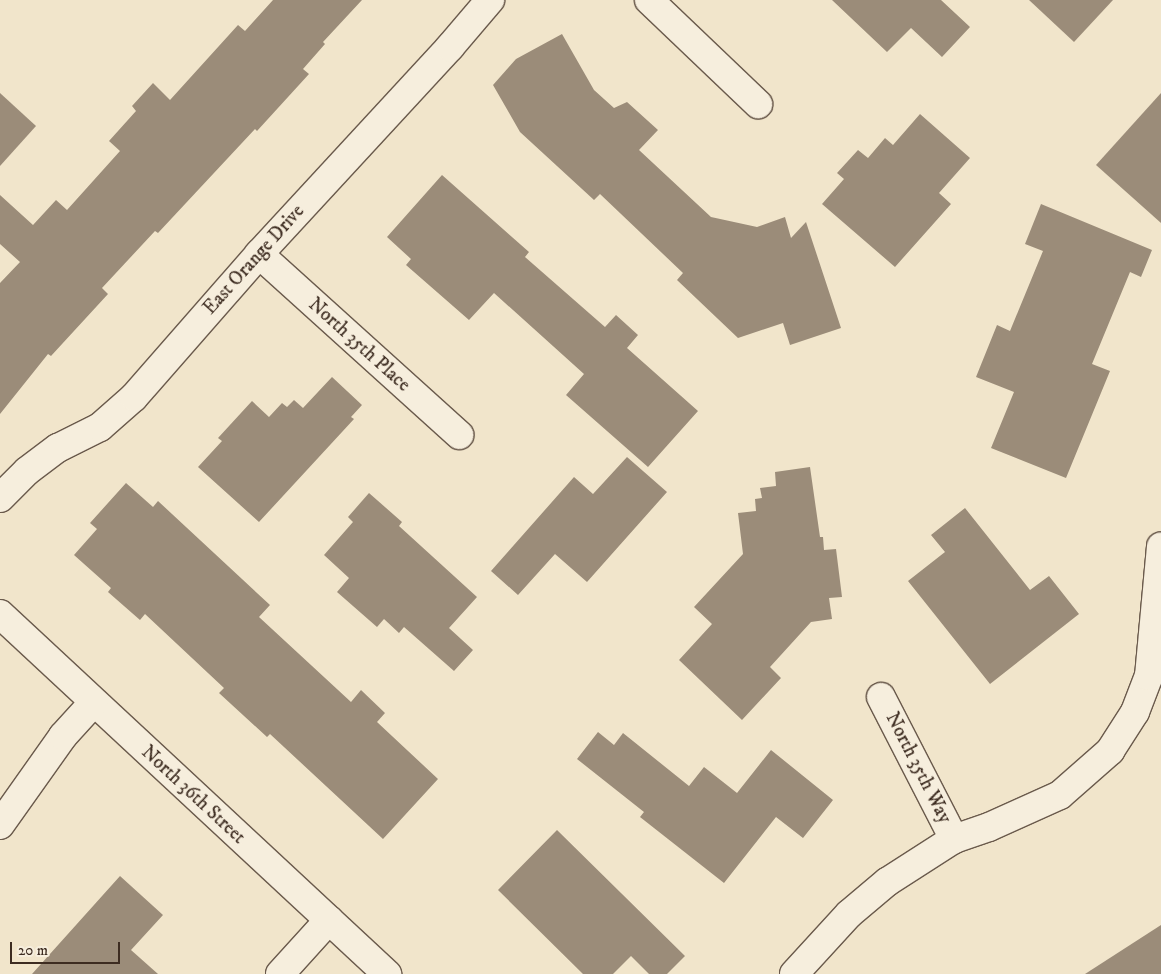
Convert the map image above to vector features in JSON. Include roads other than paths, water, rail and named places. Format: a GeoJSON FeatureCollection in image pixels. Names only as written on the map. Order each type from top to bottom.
{"type":"FeatureCollection","features":[{"type":"Feature","properties":{"kind":"street","name":"East Orange Drive"},"geometry":{"type":"LineString","coordinates":[[0,498],[27,471],[58,448],[100,427],[134,397],[259,254],[450,47],[490,0]]}},
{"type":"Feature","properties":{"kind":"street"},"geometry":{"type":"LineString","coordinates":[[649,0],[758,104]]}},
{"type":"Feature","properties":{"kind":"street","name":"North 35th Place"},"geometry":{"type":"LineString","coordinates":[[259,254],[459,435]]}},
{"type":"Feature","properties":{"kind":"street"},"geometry":{"type":"LineString","coordinates":[[794,974],[849,914],[887,882],[954,839],[989,828],[1060,795],[1110,751],[1135,712],[1149,676],[1158,624],[1161,547]]}},
{"type":"Feature","properties":{"kind":"street","name":"North 36th Street"},"geometry":{"type":"LineString","coordinates":[[0,614],[93,703],[387,974]]}},
{"type":"Feature","properties":{"kind":"street","name":"North 35th Way"},"geometry":{"type":"LineString","coordinates":[[881,697],[954,839]]}},
{"type":"Feature","properties":{"kind":"street"},"geometry":{"type":"LineString","coordinates":[[0,824],[64,736],[93,703]]}},
{"type":"Feature","properties":{"kind":"street"},"geometry":{"type":"LineString","coordinates":[[280,974],[329,920]]}}]}
